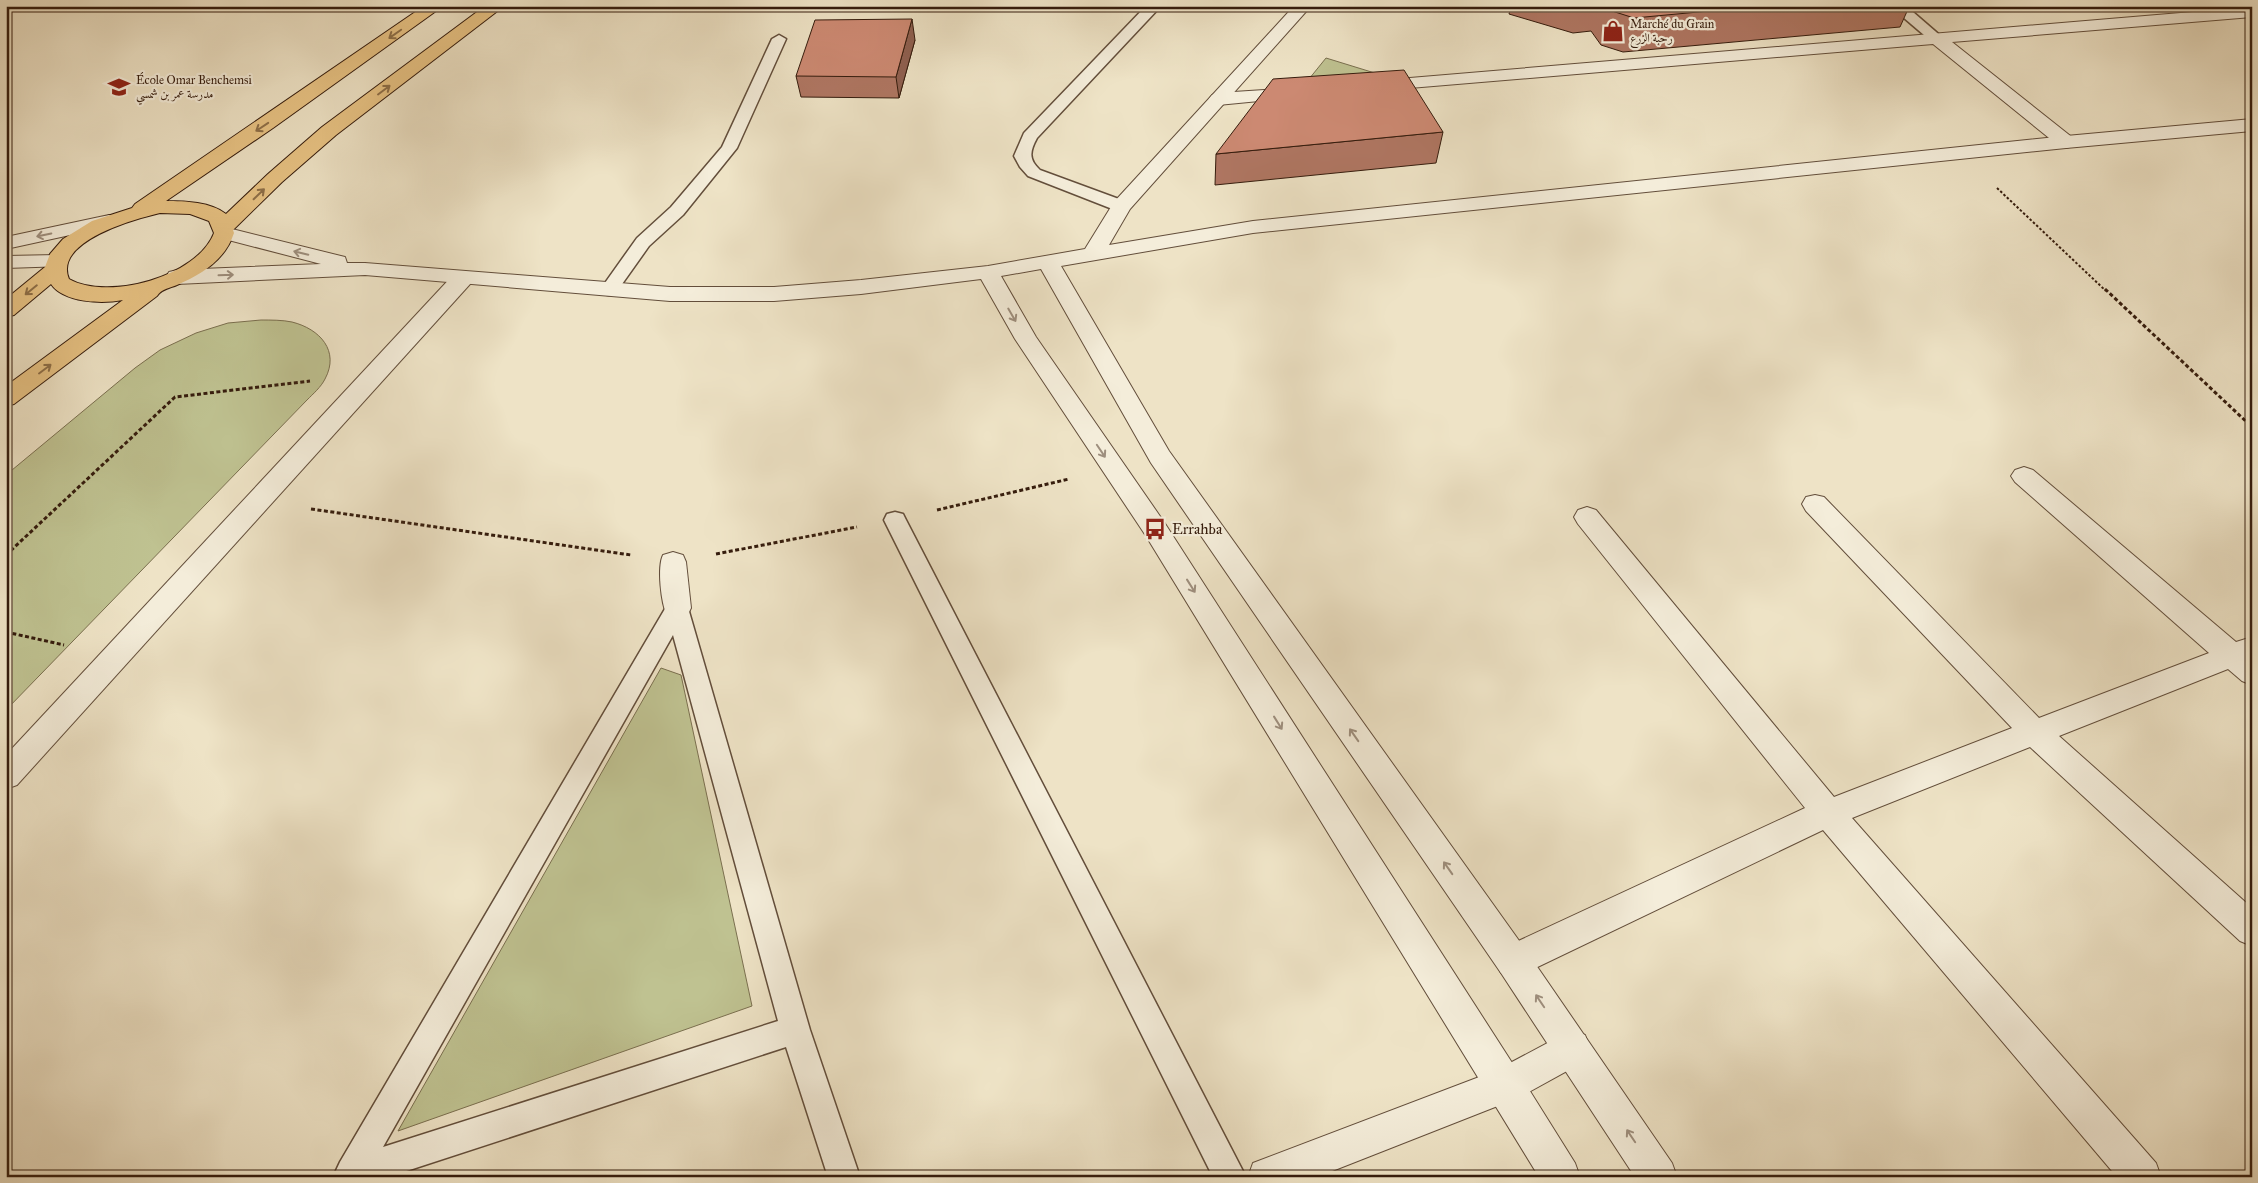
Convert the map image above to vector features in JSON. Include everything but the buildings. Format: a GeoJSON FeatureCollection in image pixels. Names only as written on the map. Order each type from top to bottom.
{"type":"FeatureCollection","features":[{"type":"Feature","properties":{"kind":"main road"},"geometry":{"type":"LineString","coordinates":[[134,212],[266,124],[435,6]]}},
{"type":"Feature","properties":{"kind":"main road"},"geometry":{"type":"LineString","coordinates":[[56,265],[60,282],[74,291],[98,295],[126,293],[156,286],[177,277],[210,256],[220,244],[224,231],[275,178],[329,131],[496,6]]}},
{"type":"Feature","properties":{"kind":"main road"},"geometry":{"type":"LineString","coordinates":[[6,310],[56,265],[76,240],[109,221],[134,212],[160,207],[184,207],[204,210],[218,217],[224,231]]}},
{"type":"Feature","properties":{"kind":"main road"},"geometry":{"type":"LineString","coordinates":[[6,398],[156,286]]}},
{"type":"Feature","properties":{"kind":"street"},"geometry":{"type":"LineString","coordinates":[[1093,254],[1121,206],[1303,6]]}},
{"type":"Feature","properties":{"kind":"street"},"geometry":{"type":"LineString","coordinates":[[1355,88],[2252,12]]}},
{"type":"Feature","properties":{"kind":"street"},"geometry":{"type":"LineString","coordinates":[[1936,38],[2066,142]]}},
{"type":"Feature","properties":{"kind":"street"},"geometry":{"type":"LineString","coordinates":[[1218,99],[1316,91]]}},
{"type":"Feature","properties":{"kind":"street"},"geometry":{"type":"LineString","coordinates":[[177,277],[365,269],[670,294],[774,294],[861,287],[988,272],[1253,227],[2066,142],[2252,125]]}},
{"type":"Feature","properties":{"kind":"street"},"geometry":{"type":"LineString","coordinates":[[6,243],[109,221]]}},
{"type":"Feature","properties":{"kind":"street"},"geometry":{"type":"LineString","coordinates":[[224,231],[365,269]]}},
{"type":"Feature","properties":{"kind":"street"},"geometry":{"type":"LineString","coordinates":[[6,262],[56,265]]}},
{"type":"Feature","properties":{"kind":"street"},"geometry":{"type":"LineString","coordinates":[[1048,263],[1160,456],[1513,961],[1658,1177]]}},
{"type":"Feature","properties":{"kind":"street"},"geometry":{"type":"LineString","coordinates":[[988,272],[1026,339],[1155,529],[1505,1084],[1561,1177]]}},
{"type":"Feature","properties":{"kind":"street"},"geometry":{"type":"LineString","coordinates":[[6,776],[463,278]]}},
{"type":"Feature","properties":{"kind":"street"},"geometry":{"type":"LineString","coordinates":[[2024,476],[2245,659]]}},
{"type":"Feature","properties":{"kind":"street"},"geometry":{"type":"LineString","coordinates":[[1815,504],[2035,733],[2252,930]]}},
{"type":"Feature","properties":{"kind":"street"},"geometry":{"type":"LineString","coordinates":[[1587,517],[1828,814],[2142,1177]]}},
{"type":"Feature","properties":{"kind":"street"},"geometry":{"type":"LineString","coordinates":[[673,562],[677,608]]}},
{"type":"Feature","properties":{"kind":"street"},"geometry":{"type":"LineString","coordinates":[[1513,961],[1828,814],[2035,733],[2245,659]]}},
{"type":"Feature","properties":{"kind":"street"},"geometry":{"type":"LineString","coordinates":[[1267,1177],[1505,1084],[1572,1048]]}},
{"type":"Feature","properties":{"kind":"lane"},"geometry":{"type":"LineString","coordinates":[[1121,206],[1034,174],[1023,164],[1021,153],[1030,136],[1154,6]]}},
{"type":"Feature","properties":{"kind":"lane"},"geometry":{"type":"LineString","coordinates":[[1897,6],[1936,38]]}},
{"type":"Feature","properties":{"kind":"lane"},"geometry":{"type":"LineString","coordinates":[[609,290],[643,242],[677,210],[729,148],[779,39]]}},
{"type":"Feature","properties":{"kind":"lane"},"geometry":{"type":"LineString","coordinates":[[895,520],[1230,1177]]}},
{"type":"Feature","properties":{"kind":"lane"},"geometry":{"type":"LineString","coordinates":[[677,608],[795,1030],[844,1177]]}},
{"type":"Feature","properties":{"kind":"lane"},"geometry":{"type":"LineString","coordinates":[[350,1175],[677,608]]}},
{"type":"Feature","properties":{"kind":"lane"},"geometry":{"type":"LineString","coordinates":[[350,1175],[795,1030]]}},
{"type":"Feature","properties":{"kind":"path"},"geometry":{"type":"LineString","coordinates":[[1960,154],[2252,427]]}},
{"type":"Feature","properties":{"kind":"path"},"geometry":{"type":"LineString","coordinates":[[6,555],[176,398],[325,379],[365,385]]}},
{"type":"Feature","properties":{"kind":"path"},"geometry":{"type":"LineString","coordinates":[[258,502],[673,562],[895,520],[1113,468]]}},
{"type":"Feature","properties":{"kind":"path"},"geometry":{"type":"LineString","coordinates":[[6,564],[11,576],[6,586]]}},
{"type":"Feature","properties":{"kind":"path"},"geometry":{"type":"LineString","coordinates":[[6,632],[116,656]]}},
{"type":"Feature","properties":{"kind":"green space"},"geometry":{"type":"Polygon","coordinates":[[[1326,58],[1378,74],[1309,79],[1326,58]]]}},
{"type":"Feature","properties":{"kind":"green space"},"geometry":{"type":"Polygon","coordinates":[[[261,320],[292,322],[302,325],[319,336],[329,351],[330,359],[329,369],[323,382],[6,710],[6,475],[135,368],[160,350],[196,333],[228,323],[261,320]]]}},
{"type":"Feature","properties":{"kind":"green space"},"geometry":{"type":"Polygon","coordinates":[[[661,668],[681,675],[752,1006],[398,1131],[661,668]]]}},
{"type":"Feature","properties":{"kind":"place","name":"Marché du Grain رحبة الزرع"},"geometry":{"type":"Point","coordinates":[1613,31]}},
{"type":"Feature","properties":{"kind":"place","name":"École Omar Benchemsi مدرسة عمر بن شمسي"},"geometry":{"type":"Point","coordinates":[119,87]}},
{"type":"Feature","properties":{"kind":"place","name":"Errahba"},"geometry":{"type":"Point","coordinates":[1155,529]}}]}
